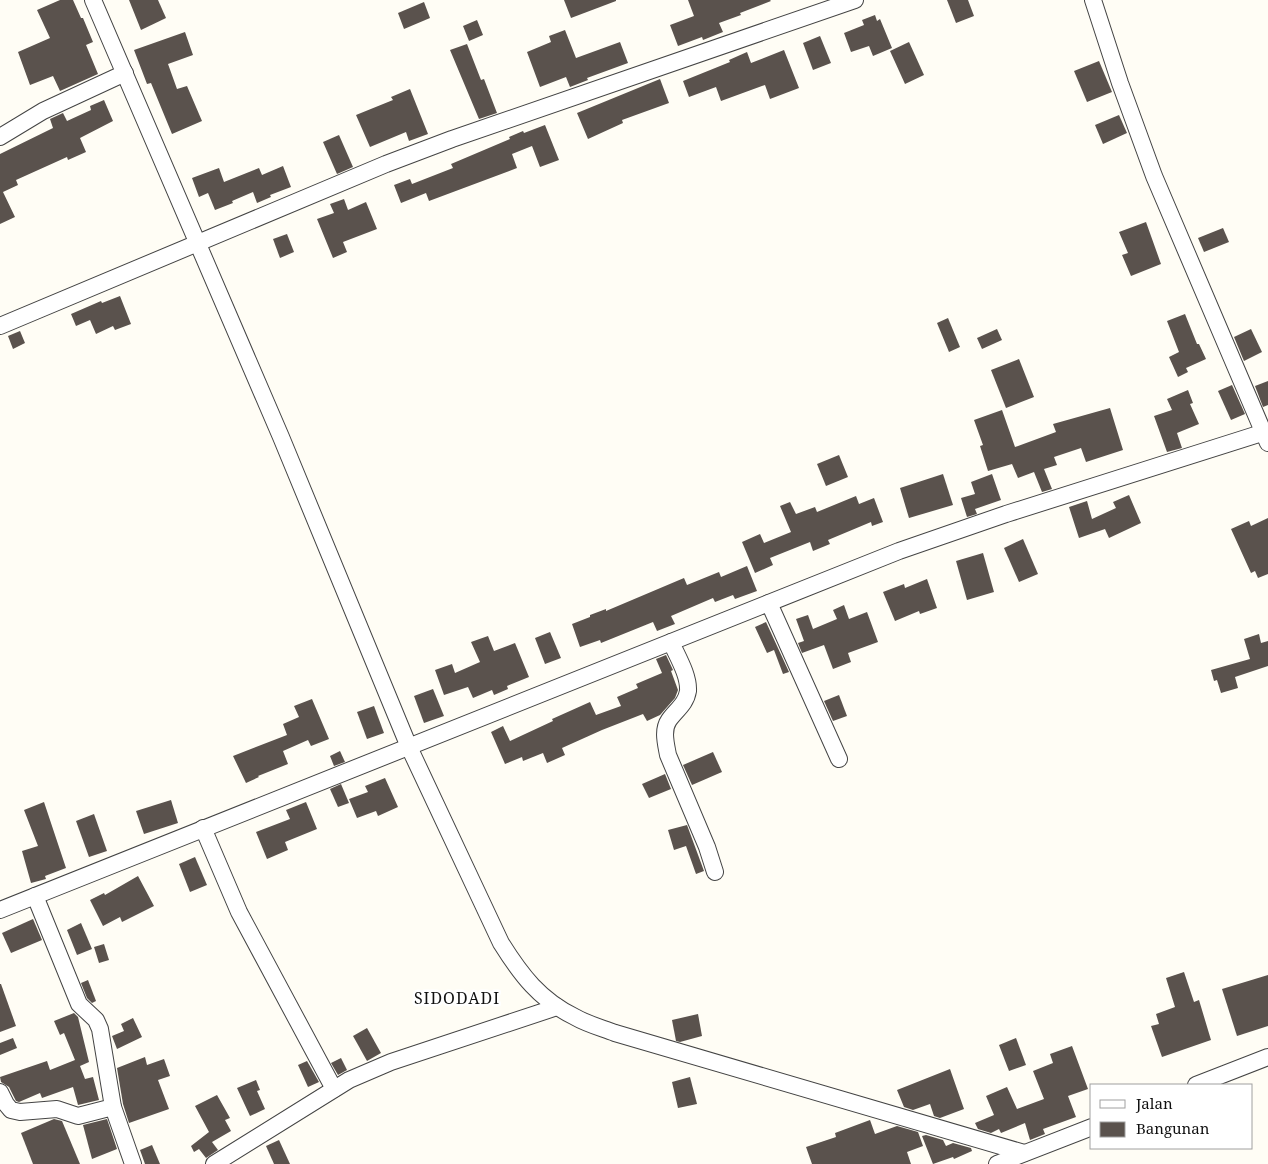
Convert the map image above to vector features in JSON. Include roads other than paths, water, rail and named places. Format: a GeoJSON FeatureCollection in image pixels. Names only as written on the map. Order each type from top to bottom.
{"type":"FeatureCollection","features":[{"type":"Feature","properties":{"kind":"street"},"geometry":{"type":"LineString","coordinates":[[93,0],[285,446],[409,747],[501,943],[516,968],[538,993],[557,1007],[576,1018],[615,1033],[1024,1153]]}},
{"type":"Feature","properties":{"kind":"street"},"geometry":{"type":"LineString","coordinates":[[0,326],[386,164],[452,139],[855,0]]}},
{"type":"Feature","properties":{"kind":"street"},"geometry":{"type":"LineString","coordinates":[[0,910],[899,550],[1006,514],[1267,435],[1154,176],[1120,83],[1093,0]]}},
{"type":"Feature","properties":{"kind":"street"},"geometry":{"type":"LineString","coordinates":[[0,137],[17,125],[44,111],[126,73]]}},
{"type":"Feature","properties":{"kind":"street"},"geometry":{"type":"LineString","coordinates":[[769,603],[840,759]]}},
{"type":"Feature","properties":{"kind":"street"},"geometry":{"type":"LineString","coordinates":[[671,642],[686,678],[688,690],[684,702],[669,720],[665,740],[668,755],[707,847],[714,872]]}},
{"type":"Feature","properties":{"kind":"street"},"geometry":{"type":"LineString","coordinates":[[203,828],[239,912],[334,1089]]}},
{"type":"Feature","properties":{"kind":"street"},"geometry":{"type":"LineString","coordinates":[[35,896],[79,1004],[96,1020],[100,1029],[113,1107],[133,1164]]}},
{"type":"Feature","properties":{"kind":"street"},"geometry":{"type":"LineString","coordinates":[[214,1164],[349,1080],[391,1062],[557,1007]]}},
{"type":"Feature","properties":{"kind":"street"},"geometry":{"type":"LineString","coordinates":[[1199,1084],[1268,1057]]}},
{"type":"Feature","properties":{"kind":"street"},"geometry":{"type":"LineString","coordinates":[[0,1092],[11,1110],[20,1112],[57,1109],[78,1116],[113,1107]]}},
{"type":"Feature","properties":{"kind":"street"},"geometry":{"type":"LineString","coordinates":[[997,1164],[1090,1127]]}},
{"type":"Feature","properties":{"kind":"district","name":"SIDODADI"},"geometry":{"type":"Point","coordinates":[457,998]}}]}
